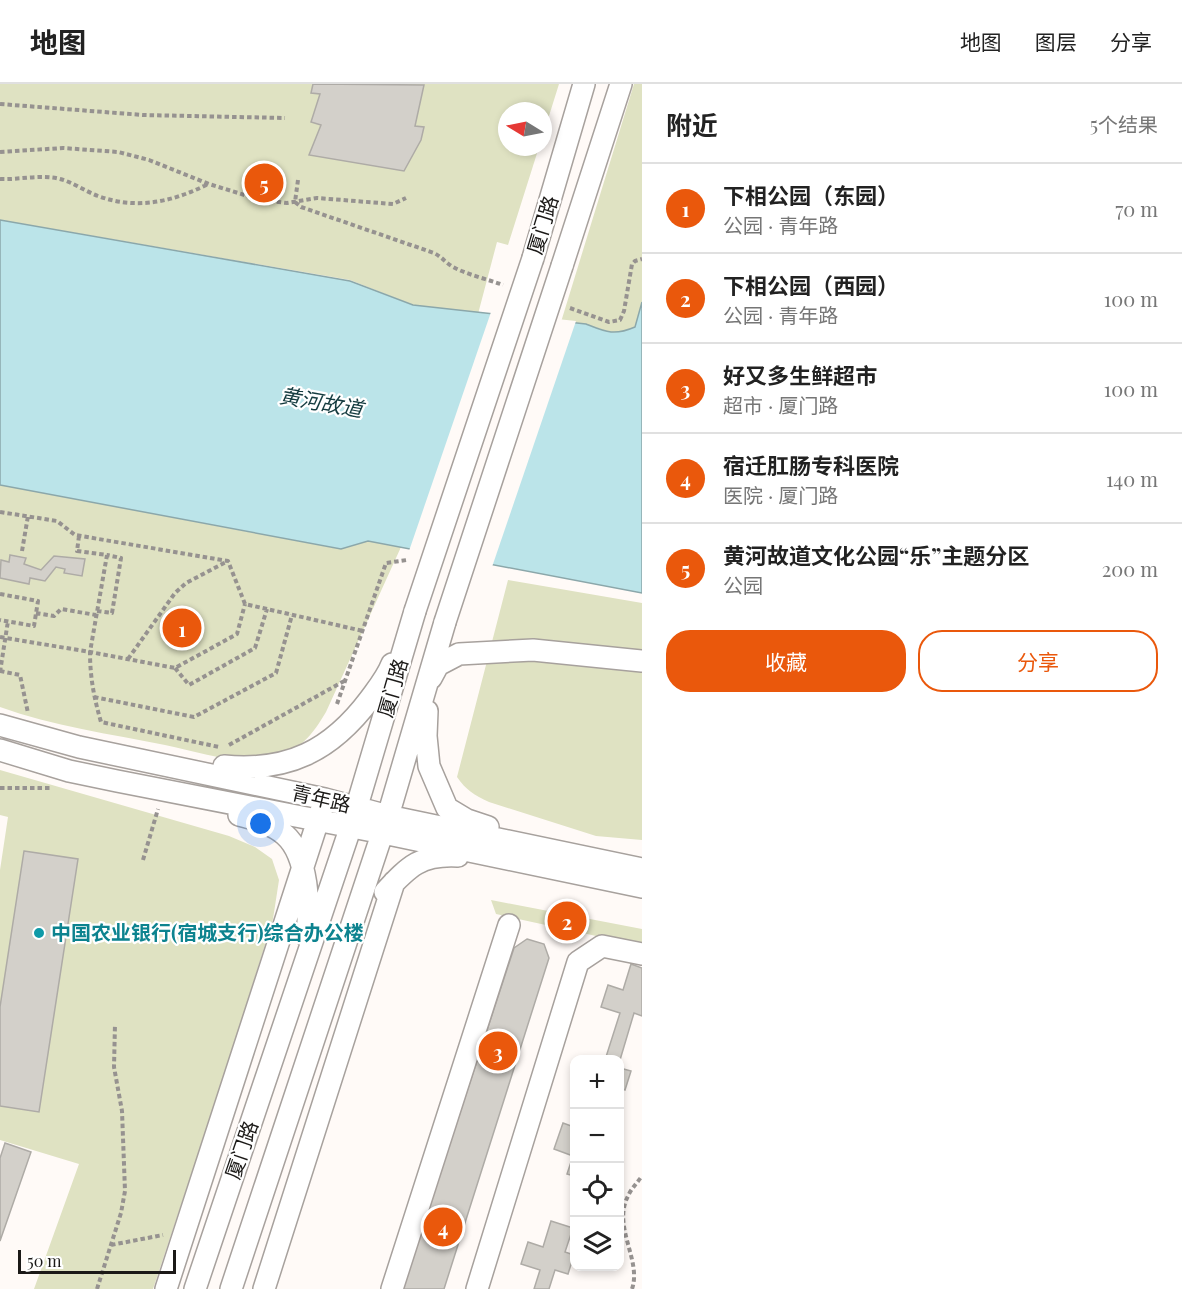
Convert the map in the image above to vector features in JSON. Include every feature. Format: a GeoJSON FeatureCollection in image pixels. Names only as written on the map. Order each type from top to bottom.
{"type":"FeatureCollection","features":[{"type":"Feature","properties":{"kind":"street","name":"厦门路"},"geometry":{"type":"LineString","coordinates":[[195,1289],[354,817],[415,611],[533,258],[585,84]]}},
{"type":"Feature","properties":{"kind":"street","name":"厦门路"},"geometry":{"type":"LineString","coordinates":[[231,1289],[386,825],[445,622],[621,84]]}},
{"type":"Feature","properties":{"kind":"street"},"geometry":{"type":"LineString","coordinates":[[132,759],[250,769],[301,758],[326,744],[357,716],[388,675],[415,611]]}},
{"type":"Feature","properties":{"kind":"street"},"geometry":{"type":"LineString","coordinates":[[586,867],[467,820],[447,808],[429,766],[426,736],[428,682],[438,665],[459,654],[533,650],[642,661]]}},
{"type":"Feature","properties":{"kind":"street","name":"青年路"},"geometry":{"type":"LineString","coordinates":[[0,725],[132,759],[325,799],[354,817],[586,867],[642,887]]}},
{"type":"Feature","properties":{"kind":"street","name":"青年路"},"geometry":{"type":"LineString","coordinates":[[0,750],[69,771],[319,820],[354,817]]}},
{"type":"Feature","properties":{"kind":"street"},"geometry":{"type":"LineString","coordinates":[[117,781],[260,821],[285,835],[297,851],[303,870],[309,920],[302,976]]}},
{"type":"Feature","properties":{"kind":"street"},"geometry":{"type":"LineString","coordinates":[[166,1289],[325,799]]}},
{"type":"Feature","properties":{"kind":"street"},"geometry":{"type":"LineString","coordinates":[[332,983],[385,892],[404,870],[424,859],[452,855],[586,867]]}},
{"type":"Feature","properties":{"kind":"street","name":"青年路"},"geometry":{"type":"LineString","coordinates":[[586,867],[642,869]]}},
{"type":"Feature","properties":{"kind":"street"},"geometry":{"type":"LineString","coordinates":[[264,1289],[394,882]]}},
{"type":"Feature","properties":{"kind":"street"},"geometry":{"type":"LineString","coordinates":[[392,1289],[509,925]]}},
{"type":"Feature","properties":{"kind":"street"},"geometry":{"type":"LineString","coordinates":[[477,1289],[578,962],[602,946],[642,954]]}},
{"type":"Feature","properties":{"kind":"path"},"geometry":{"type":"LineString","coordinates":[[0,104],[143,115],[285,118]]}},
{"type":"Feature","properties":{"kind":"path"},"geometry":{"type":"LineString","coordinates":[[0,152],[63,148],[118,152],[149,160],[251,198],[270,201],[296,202],[317,198],[393,204],[406,198]]}},
{"type":"Feature","properties":{"kind":"path"},"geometry":{"type":"LineString","coordinates":[[0,179],[48,177],[61,179],[101,197],[135,204],[173,199],[190,194],[209,184]]}},
{"type":"Feature","properties":{"kind":"path"},"geometry":{"type":"LineString","coordinates":[[296,202],[298,180]]}},
{"type":"Feature","properties":{"kind":"path"},"geometry":{"type":"LineString","coordinates":[[296,202],[301,207],[434,253],[455,268],[510,287]]}},
{"type":"Feature","properties":{"kind":"path"},"geometry":{"type":"LineString","coordinates":[[564,307],[609,322],[620,320],[624,311],[633,264],[642,259]]}},
{"type":"Feature","properties":{"kind":"path"},"geometry":{"type":"LineString","coordinates":[[0,512],[57,521],[79,536],[228,561]]}},
{"type":"Feature","properties":{"kind":"path"},"geometry":{"type":"LineString","coordinates":[[22,551],[28,516]]}},
{"type":"Feature","properties":{"kind":"path"},"geometry":{"type":"LineString","coordinates":[[36,613],[54,616],[61,609],[112,613],[121,558],[77,551],[79,536]]}},
{"type":"Feature","properties":{"kind":"path"},"geometry":{"type":"LineString","coordinates":[[107,555],[90,652],[93,696],[101,722],[234,750]]}},
{"type":"Feature","properties":{"kind":"path"},"geometry":{"type":"LineString","coordinates":[[336,706],[386,563],[407,560]]}},
{"type":"Feature","properties":{"kind":"path"},"geometry":{"type":"LineString","coordinates":[[3,637],[175,668],[237,634],[245,604],[228,561]]}},
{"type":"Feature","properties":{"kind":"path"},"geometry":{"type":"LineString","coordinates":[[128,659],[175,593],[186,584],[228,561]]}},
{"type":"Feature","properties":{"kind":"path"},"geometry":{"type":"LineString","coordinates":[[0,594],[38,601],[34,626],[0,620]]}},
{"type":"Feature","properties":{"kind":"path"},"geometry":{"type":"LineString","coordinates":[[245,604],[363,631]]}},
{"type":"Feature","properties":{"kind":"path"},"geometry":{"type":"LineString","coordinates":[[175,668],[189,685],[255,648],[267,609]]}},
{"type":"Feature","properties":{"kind":"path"},"geometry":{"type":"LineString","coordinates":[[93,696],[194,717],[276,673],[292,615]]}},
{"type":"Feature","properties":{"kind":"path"},"geometry":{"type":"LineString","coordinates":[[8,621],[3,637],[0,672],[20,675],[32,734]]}},
{"type":"Feature","properties":{"kind":"path"},"geometry":{"type":"LineString","coordinates":[[224,748],[346,680]]}},
{"type":"Feature","properties":{"kind":"path"},"geometry":{"type":"LineString","coordinates":[[0,788],[52,788]]}},
{"type":"Feature","properties":{"kind":"path"},"geometry":{"type":"LineString","coordinates":[[147,806],[169,811]]}},
{"type":"Feature","properties":{"kind":"path"},"geometry":{"type":"LineString","coordinates":[[142,860],[158,808]]}},
{"type":"Feature","properties":{"kind":"path"},"geometry":{"type":"LineString","coordinates":[[97,1289],[122,1213],[125,1191],[122,1111],[114,1067],[115,1024]]}},
{"type":"Feature","properties":{"kind":"path"},"geometry":{"type":"LineString","coordinates":[[632,1289],[634,1263],[626,1238],[623,1212],[627,1196],[642,1176]]}},
{"type":"Feature","properties":{"kind":"path"},"geometry":{"type":"LineString","coordinates":[[111,1245],[185,1231]]}},
{"type":"Feature","properties":{"kind":"green space"},"geometry":{"type":"Polygon","coordinates":[[[0,84],[559,84],[552,106],[552,102],[498,102],[498,156],[536,156],[508,245],[497,242],[478,314],[413,305],[350,280],[0,220],[0,84]]]}},
{"type":"Feature","properties":{"kind":"green space"},"geometry":{"type":"Polygon","coordinates":[[[634,84],[642,84],[642,302],[635,327],[615,333],[584,324],[561,322],[634,84]]]}},
{"type":"Feature","properties":{"kind":"green space"},"geometry":{"type":"Polygon","coordinates":[[[0,485],[340,549],[368,541],[401,547],[326,712],[310,735],[298,747],[273,758],[246,760],[219,757],[61,724],[0,707],[0,485]]]}},
{"type":"Feature","properties":{"kind":"green space"},"geometry":{"type":"Polygon","coordinates":[[[508,580],[642,603],[642,840],[596,836],[489,802],[471,792],[457,777],[508,580]]]}},
{"type":"Feature","properties":{"kind":"green space"},"geometry":{"type":"Polygon","coordinates":[[[0,770],[229,836],[255,847],[272,859],[279,880],[273,919],[224,1076],[153,1289],[34,1289],[79,1164],[0,1140],[0,870],[8,817],[0,815],[0,770]]]}},
{"type":"Feature","properties":{"kind":"green space"},"geometry":{"type":"Polygon","coordinates":[[[491,900],[642,929],[642,946],[496,914],[491,900]]]}},
{"type":"Feature","properties":{"kind":"water","name":"黄河故道"},"geometry":{"type":"Polygon","coordinates":[[[0,220],[350,281],[413,305],[586,324],[610,332],[635,327],[642,302],[642,593],[368,541],[341,549],[0,485],[0,220]]]}},
{"type":"Feature","properties":{"kind":"pier"},"geometry":{"type":"Polygon","coordinates":[[[491,312],[576,321],[492,567],[409,551],[491,312]]]}},
{"type":"Feature","properties":{"kind":"building"},"geometry":{"type":"Polygon","coordinates":[[[313,84],[424,85],[415,126],[424,127],[421,140],[404,171],[309,155],[321,125],[311,122],[320,94],[311,93],[313,84]]]}},
{"type":"Feature","properties":{"kind":"building"},"geometry":{"type":"Polygon","coordinates":[[[10,555],[26,558],[24,564],[41,570],[54,556],[85,559],[82,576],[64,573],[65,569],[56,567],[45,581],[30,578],[29,584],[0,578],[1,560],[9,562],[10,555]]]}},
{"type":"Feature","properties":{"kind":"building","name":"中国农业银行(宿城支行)综合办公楼"},"geometry":{"type":"Polygon","coordinates":[[[24,851],[78,859],[39,1112],[0,1106],[0,1007],[24,851]]]}},
{"type":"Feature","properties":{"kind":"building"},"geometry":{"type":"Polygon","coordinates":[[[527,939],[544,944],[549,958],[444,1289],[402,1289],[514,948],[527,939]]]}},
{"type":"Feature","properties":{"kind":"building"},"geometry":{"type":"Polygon","coordinates":[[[631,964],[642,968],[642,1016],[634,1013],[621,1055],[607,1055],[620,1013],[601,1007],[608,985],[623,990],[631,964]]]}},
{"type":"Feature","properties":{"kind":"building"},"geometry":{"type":"Polygon","coordinates":[[[624,1069],[631,1071],[624,1090],[624,1069]]]}},
{"type":"Feature","properties":{"kind":"building"},"geometry":{"type":"Polygon","coordinates":[[[563,1123],[570,1126],[570,1155],[554,1149],[563,1123]]]}},
{"type":"Feature","properties":{"kind":"building"},"geometry":{"type":"Polygon","coordinates":[[[5,1143],[31,1152],[0,1241],[0,1158],[5,1143]]]}},
{"type":"Feature","properties":{"kind":"building"},"geometry":{"type":"Polygon","coordinates":[[[551,1221],[570,1227],[570,1237],[565,1252],[570,1254],[568,1274],[555,1270],[549,1289],[534,1289],[540,1270],[521,1264],[528,1242],[543,1247],[551,1221]]]}},
{"type":"Feature","properties":{"kind":"place","name":"黄河故道文化公园“乐”主题分区"},"geometry":{"type":"Point","coordinates":[264,183]}},
{"type":"Feature","properties":{"kind":"place","name":"下相公园（东园）"},"geometry":{"type":"Point","coordinates":[182,628]}},
{"type":"Feature","properties":{"kind":"place","name":"下相公园（西园）"},"geometry":{"type":"Point","coordinates":[567,921]}},
{"type":"Feature","properties":{"kind":"place","name":"中国农业银行(宿城支行)综合办公楼"},"geometry":{"type":"Point","coordinates":[39,933]}},
{"type":"Feature","properties":{"kind":"place","name":"好又多生鲜超市"},"geometry":{"type":"Point","coordinates":[498,1051]}},
{"type":"Feature","properties":{"kind":"place","name":"宿迁肛肠专科医院"},"geometry":{"type":"Point","coordinates":[443,1227]}}]}
